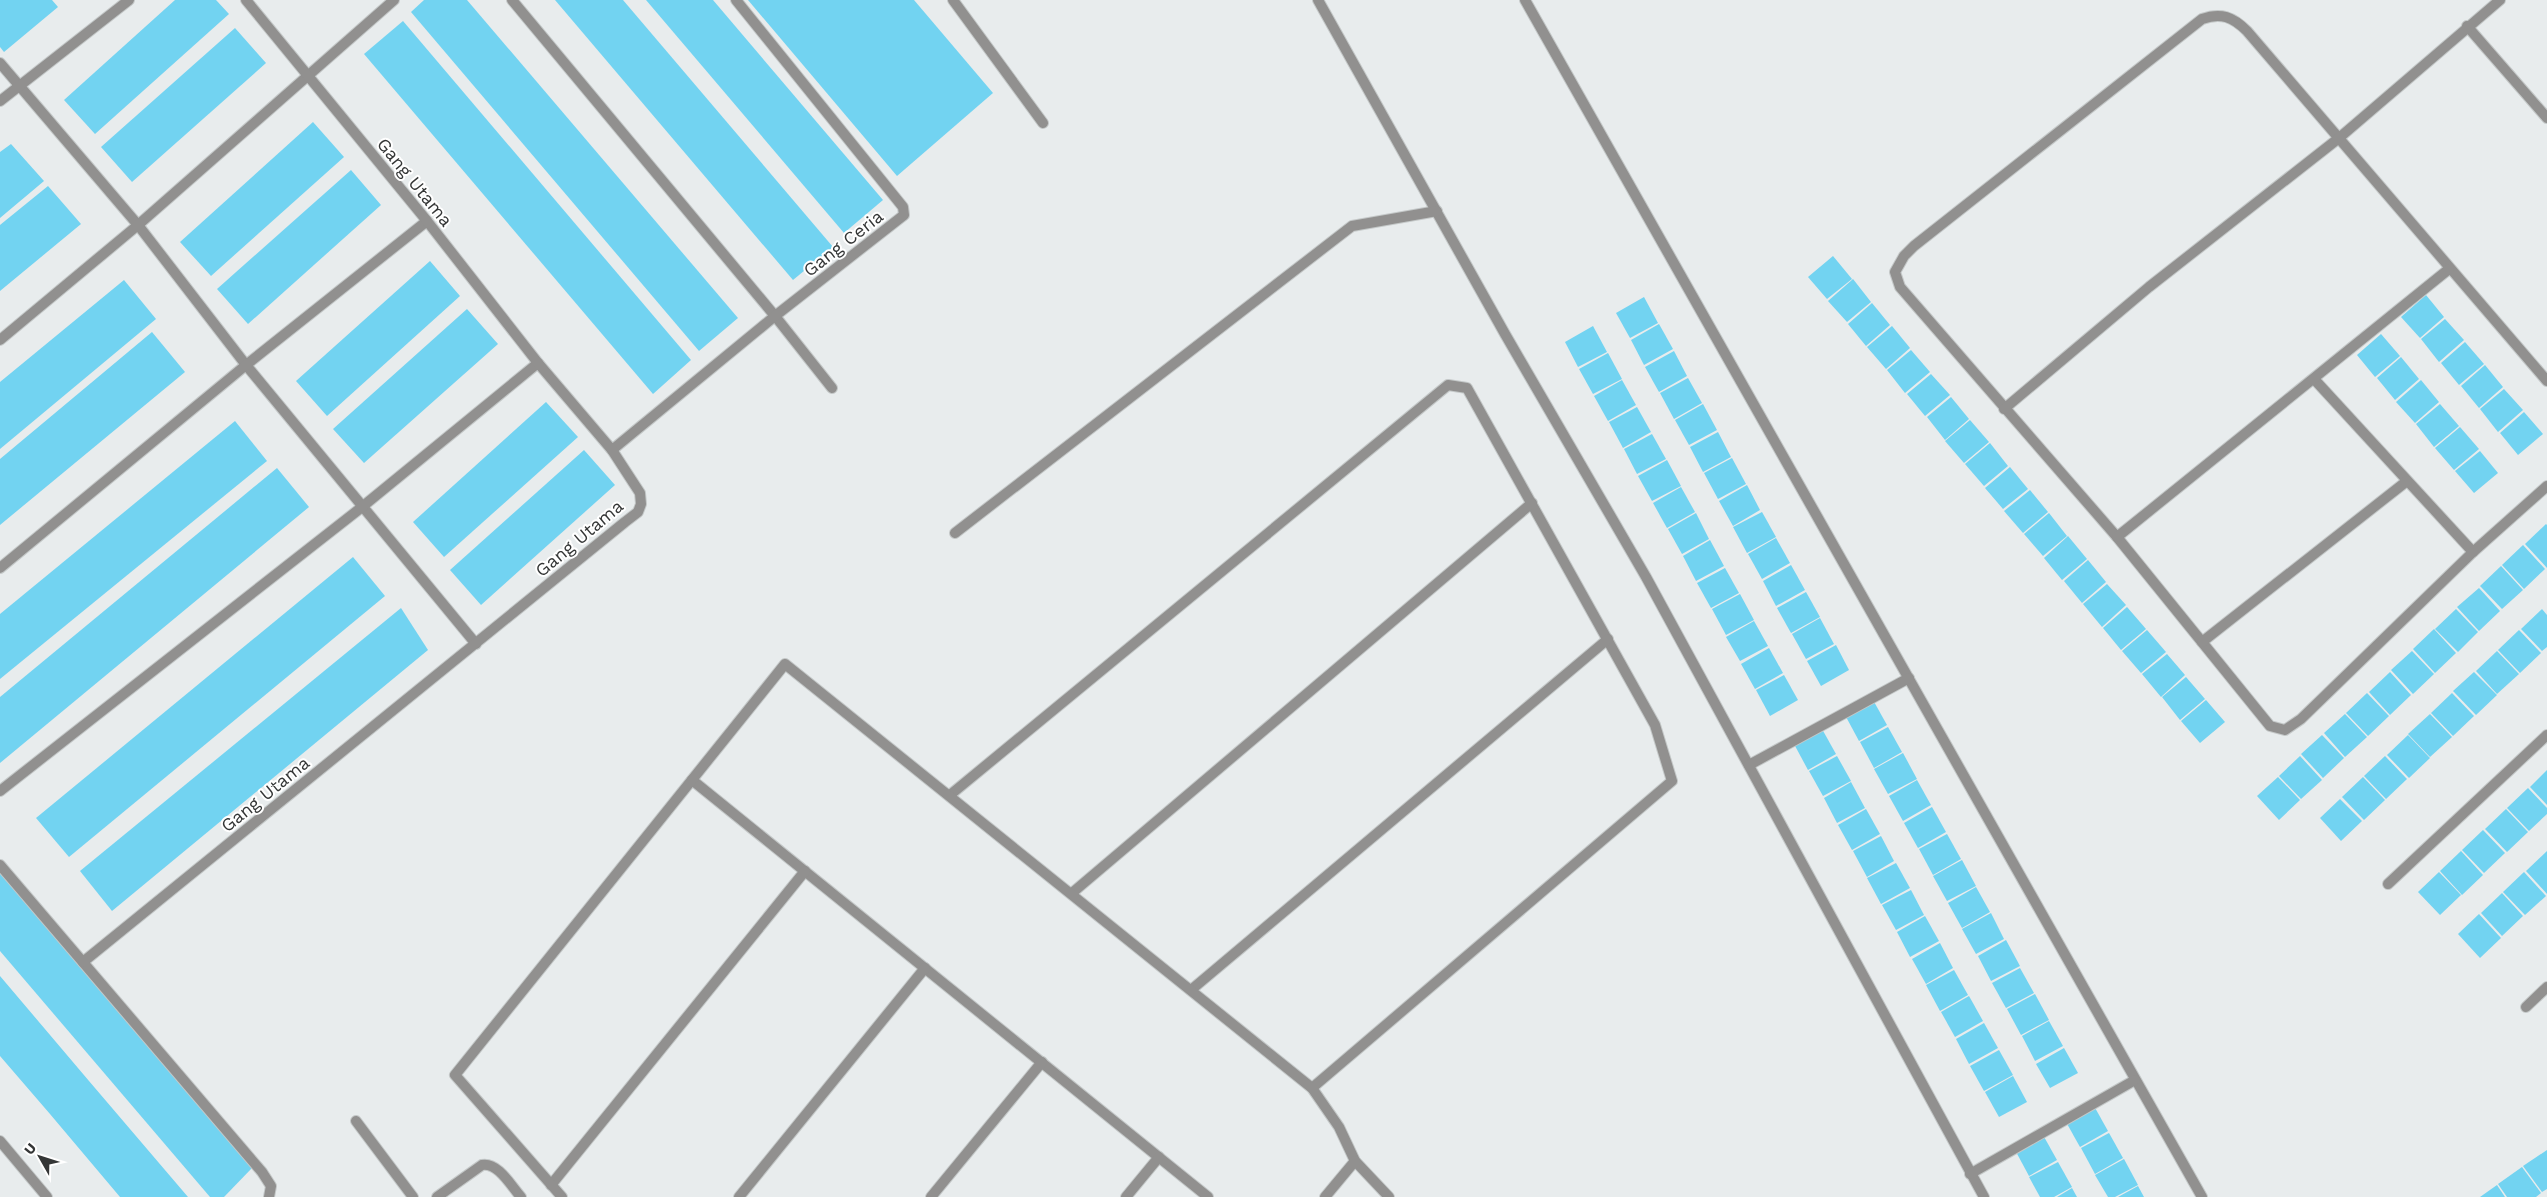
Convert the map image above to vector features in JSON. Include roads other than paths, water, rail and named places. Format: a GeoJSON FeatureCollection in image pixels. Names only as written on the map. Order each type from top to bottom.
{"type":"FeatureCollection","features":[{"type":"Feature","properties":{"kind":"street"},"geometry":{"type":"LineString","coordinates":[[0,101],[129,0]]}},
{"type":"Feature","properties":{"kind":"street","name":"Gang Utama"},"geometry":{"type":"LineString","coordinates":[[83,962],[638,512],[641,504],[640,493],[612,450],[538,363],[428,222],[246,0]]}},
{"type":"Feature","properties":{"kind":"street"},"geometry":{"type":"LineString","coordinates":[[0,340],[138,225],[306,75],[394,0]]}},
{"type":"Feature","properties":{"kind":"street"},"geometry":{"type":"LineString","coordinates":[[512,0],[775,316],[832,388]]}},
{"type":"Feature","properties":{"kind":"street","name":"Gang Ceria"},"geometry":{"type":"LineString","coordinates":[[612,450],[775,316],[901,218],[904,208],[736,0]]}},
{"type":"Feature","properties":{"kind":"street"},"geometry":{"type":"LineString","coordinates":[[954,0],[1043,123]]}},
{"type":"Feature","properties":{"kind":"street"},"geometry":{"type":"LineString","coordinates":[[1318,0],[1646,577],[1984,1197]]}},
{"type":"Feature","properties":{"kind":"street"},"geometry":{"type":"LineString","coordinates":[[1525,0],[2202,1197]]}},
{"type":"Feature","properties":{"kind":"street"},"geometry":{"type":"LineString","coordinates":[[2004,409],[2149,287],[2339,138],[2467,26],[2500,0]]}},
{"type":"Feature","properties":{"kind":"street"},"geometry":{"type":"LineString","coordinates":[[2547,380],[2449,269],[2247,31],[2228,17],[2211,16],[2202,19],[1914,246],[1897,265],[1895,272],[1900,287],[2117,537],[2270,726],[2284,730],[2302,719],[2472,552],[2547,486]]}},
{"type":"Feature","properties":{"kind":"street"},"geometry":{"type":"LineString","coordinates":[[2467,26],[2547,118]]}},
{"type":"Feature","properties":{"kind":"street"},"geometry":{"type":"LineString","coordinates":[[0,63],[138,225],[246,365],[476,644]]}},
{"type":"Feature","properties":{"kind":"street"},"geometry":{"type":"LineString","coordinates":[[955,533],[1352,226],[1436,210]]}},
{"type":"Feature","properties":{"kind":"street"},"geometry":{"type":"LineString","coordinates":[[0,568],[246,365],[428,222]]}},
{"type":"Feature","properties":{"kind":"street"},"geometry":{"type":"LineString","coordinates":[[2117,537],[2449,269]]}},
{"type":"Feature","properties":{"kind":"street"},"geometry":{"type":"LineString","coordinates":[[0,791],[362,507],[538,363]]}},
{"type":"Feature","properties":{"kind":"street"},"geometry":{"type":"LineString","coordinates":[[2314,379],[2472,552]]}},
{"type":"Feature","properties":{"kind":"street"},"geometry":{"type":"LineString","coordinates":[[950,795],[1448,385],[1467,388],[1655,725],[1672,781],[1312,1088]]}},
{"type":"Feature","properties":{"kind":"street"},"geometry":{"type":"LineString","coordinates":[[2202,642],[2407,481]]}},
{"type":"Feature","properties":{"kind":"street"},"geometry":{"type":"LineString","coordinates":[[1072,893],[1532,503]]}},
{"type":"Feature","properties":{"kind":"street"},"geometry":{"type":"LineString","coordinates":[[1191,990],[1608,640]]}},
{"type":"Feature","properties":{"kind":"street"},"geometry":{"type":"LineString","coordinates":[[562,1197],[455,1075],[785,664],[1312,1088],[1339,1128],[1354,1161],[1389,1197]]}},
{"type":"Feature","properties":{"kind":"street"},"geometry":{"type":"LineString","coordinates":[[1749,765],[1909,678]]}},
{"type":"Feature","properties":{"kind":"street"},"geometry":{"type":"LineString","coordinates":[[2388,884],[2547,735]]}},
{"type":"Feature","properties":{"kind":"street"},"geometry":{"type":"LineString","coordinates":[[692,780],[1208,1197]]}},
{"type":"Feature","properties":{"kind":"street"},"geometry":{"type":"LineString","coordinates":[[0,865],[262,1172],[271,1186],[269,1197]]}},
{"type":"Feature","properties":{"kind":"street"},"geometry":{"type":"LineString","coordinates":[[551,1185],[805,871]]}},
{"type":"Feature","properties":{"kind":"street"},"geometry":{"type":"LineString","coordinates":[[739,1197],[925,968]]}},
{"type":"Feature","properties":{"kind":"street"},"geometry":{"type":"LineString","coordinates":[[2526,1007],[2547,987]]}},
{"type":"Feature","properties":{"kind":"street"},"geometry":{"type":"LineString","coordinates":[[932,1197],[1042,1062]]}},
{"type":"Feature","properties":{"kind":"street"},"geometry":{"type":"LineString","coordinates":[[1970,1174],[2135,1080]]}},
{"type":"Feature","properties":{"kind":"street"},"geometry":{"type":"LineString","coordinates":[[356,1121],[413,1197]]}},
{"type":"Feature","properties":{"kind":"street"},"geometry":{"type":"LineString","coordinates":[[0,1141],[47,1197]]}},
{"type":"Feature","properties":{"kind":"street"},"geometry":{"type":"LineString","coordinates":[[1126,1197],[1159,1157]]}},
{"type":"Feature","properties":{"kind":"street"},"geometry":{"type":"LineString","coordinates":[[1325,1197],[1354,1161]]}},
{"type":"Feature","properties":{"kind":"street"},"geometry":{"type":"LineString","coordinates":[[437,1197],[482,1165],[488,1164],[497,1169],[521,1197]]}}]}
